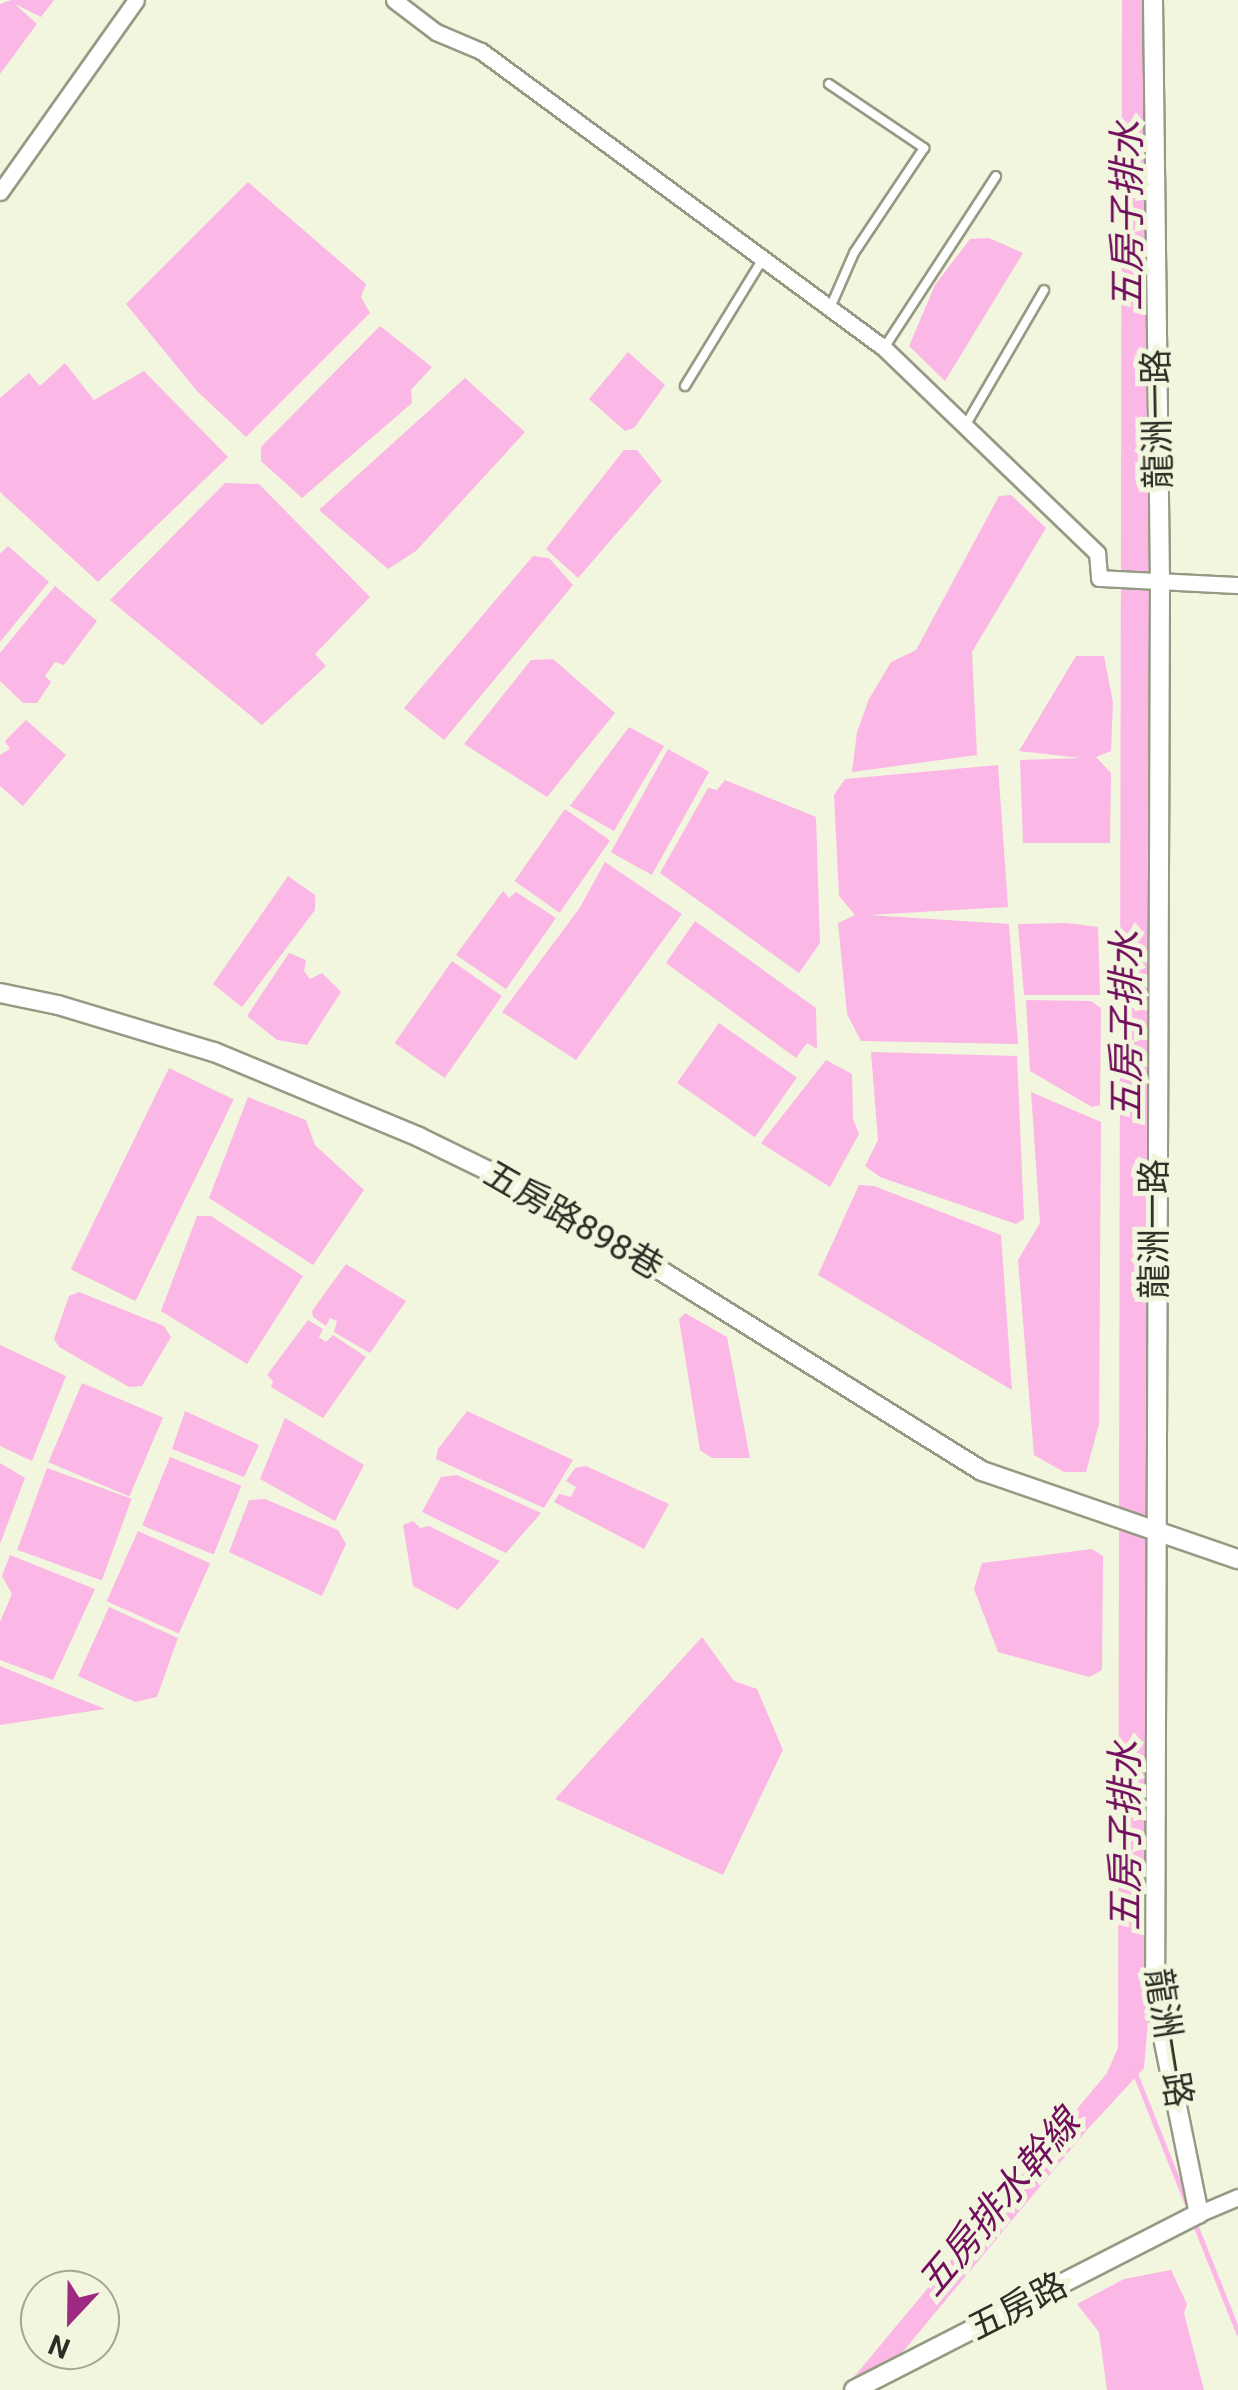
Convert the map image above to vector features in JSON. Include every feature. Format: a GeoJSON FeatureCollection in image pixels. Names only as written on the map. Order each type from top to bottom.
{"type":"FeatureCollection","features":[{"type":"Feature","properties":{"kind":"street"},"geometry":{"type":"LineString","coordinates":[[0,192],[136,0]]}},
{"type":"Feature","properties":{"kind":"street"},"geometry":{"type":"LineString","coordinates":[[394,0],[436,32],[481,51],[762,262],[884,348],[1098,553],[1099,578],[1238,584]]}},
{"type":"Feature","properties":{"kind":"street","name":"龍洲一路"},"geometry":{"type":"LineString","coordinates":[[1152,0],[1160,582],[1154,1998],[1193,2217]]}},
{"type":"Feature","properties":{"kind":"street","name":"五房路898巷"},"geometry":{"type":"LineString","coordinates":[[0,993],[58,1005],[214,1052],[419,1137],[546,1199],[982,1471],[1154,1531]]}},
{"type":"Feature","properties":{"kind":"street"},"geometry":{"type":"LineString","coordinates":[[1154,1531],[1238,1559]]}},
{"type":"Feature","properties":{"kind":"street","name":"五房路"},"geometry":{"type":"LineString","coordinates":[[854,2390],[1238,2197]]}},
{"type":"Feature","properties":{"kind":"lane"},"geometry":{"type":"LineString","coordinates":[[829,84],[924,148],[854,254],[830,308]]}},
{"type":"Feature","properties":{"kind":"lane"},"geometry":{"type":"LineString","coordinates":[[884,348],[996,176]]}},
{"type":"Feature","properties":{"kind":"lane"},"geometry":{"type":"LineString","coordinates":[[685,386],[762,262]]}},
{"type":"Feature","properties":{"kind":"lane"},"geometry":{"type":"LineString","coordinates":[[965,426],[1044,290]]}},
{"type":"Feature","properties":{"kind":"water"},"geometry":{"type":"Polygon","coordinates":[[[11,0],[54,0],[41,17],[15,4],[37,24],[0,74],[0,4],[11,0]]]}},
{"type":"Feature","properties":{"kind":"water"},"geometry":{"type":"Polygon","coordinates":[[[1122,0],[1162,0],[1153,257],[1150,1997],[1144,2068],[1087,2130],[871,2390],[843,2390],[1107,2073],[1118,2048],[1122,0]]]}},
{"type":"Feature","properties":{"kind":"water"},"geometry":{"type":"Polygon","coordinates":[[[248,182],[366,284],[361,297],[370,313],[246,437],[197,391],[126,304],[248,182]]]}},
{"type":"Feature","properties":{"kind":"water"},"geometry":{"type":"Polygon","coordinates":[[[989,238],[1023,253],[945,381],[909,346],[935,285],[970,239],[989,238]]]}},
{"type":"Feature","properties":{"kind":"water"},"geometry":{"type":"Polygon","coordinates":[[[380,326],[432,367],[411,390],[412,403],[302,498],[261,461],[261,447],[380,326]]]}},
{"type":"Feature","properties":{"kind":"water"},"geometry":{"type":"Polygon","coordinates":[[[628,352],[665,385],[634,428],[625,431],[589,399],[628,352]]]}},
{"type":"Feature","properties":{"kind":"water"},"geometry":{"type":"Polygon","coordinates":[[[65,363],[94,400],[144,371],[228,457],[98,582],[0,492],[0,398],[29,373],[40,386],[65,363]]]}},
{"type":"Feature","properties":{"kind":"water"},"geometry":{"type":"Polygon","coordinates":[[[465,378],[525,432],[416,551],[388,569],[319,510],[465,378]]]}},
{"type":"Feature","properties":{"kind":"water"},"geometry":{"type":"Polygon","coordinates":[[[624,450],[637,450],[662,481],[578,578],[546,549],[624,450]]]}},
{"type":"Feature","properties":{"kind":"water"},"geometry":{"type":"Polygon","coordinates":[[[225,483],[259,484],[370,597],[315,654],[326,666],[262,725],[110,600],[225,483]]]}},
{"type":"Feature","properties":{"kind":"water"},"geometry":{"type":"Polygon","coordinates":[[[1011,495],[1046,528],[972,652],[977,755],[852,772],[857,732],[869,699],[891,662],[916,650],[999,496],[1011,495]]]}},
{"type":"Feature","properties":{"kind":"water"},"geometry":{"type":"Polygon","coordinates":[[[8,546],[49,582],[0,642],[0,554],[8,546]]]}},
{"type":"Feature","properties":{"kind":"water"},"geometry":{"type":"Polygon","coordinates":[[[533,556],[549,558],[573,585],[444,740],[404,708],[533,556]]]}},
{"type":"Feature","properties":{"kind":"water"},"geometry":{"type":"Polygon","coordinates":[[[55,586],[97,621],[64,665],[55,662],[45,676],[51,682],[37,703],[23,703],[0,681],[0,653],[55,586]]]}},
{"type":"Feature","properties":{"kind":"water"},"geometry":{"type":"Polygon","coordinates":[[[1076,656],[1104,656],[1113,702],[1111,751],[1096,757],[1111,773],[1110,843],[1023,843],[1020,760],[1081,758],[1019,751],[1076,656]]]}},
{"type":"Feature","properties":{"kind":"water"},"geometry":{"type":"Polygon","coordinates":[[[553,659],[615,713],[547,797],[464,744],[531,660],[553,659]]]}},
{"type":"Feature","properties":{"kind":"water"},"geometry":{"type":"Polygon","coordinates":[[[26,720],[66,755],[23,806],[0,786],[0,755],[10,749],[5,741],[26,720]]]}},
{"type":"Feature","properties":{"kind":"water"},"geometry":{"type":"Polygon","coordinates":[[[629,727],[664,746],[614,831],[570,806],[629,727]]]}},
{"type":"Feature","properties":{"kind":"water"},"geometry":{"type":"Polygon","coordinates":[[[668,749],[709,772],[652,875],[611,852],[668,749]]]}},
{"type":"Feature","properties":{"kind":"water"},"geometry":{"type":"Polygon","coordinates":[[[998,765],[1008,907],[868,915],[1009,924],[1018,1044],[861,1041],[847,1014],[838,923],[855,915],[839,896],[834,795],[845,779],[998,765]]]}},
{"type":"Feature","properties":{"kind":"water"},"geometry":{"type":"Polygon","coordinates":[[[725,780],[816,817],[820,943],[799,973],[660,873],[708,788],[717,790],[725,780]]]}},
{"type":"Feature","properties":{"kind":"water"},"geometry":{"type":"Polygon","coordinates":[[[565,809],[610,841],[560,913],[515,881],[565,809]]]}},
{"type":"Feature","properties":{"kind":"water"},"geometry":{"type":"Polygon","coordinates":[[[605,862],[682,914],[576,1060],[502,1012],[579,909],[605,862]]]}},
{"type":"Feature","properties":{"kind":"water"},"geometry":{"type":"Polygon","coordinates":[[[288,876],[315,895],[315,910],[242,1007],[213,984],[288,876]]]}},
{"type":"Feature","properties":{"kind":"water"},"geometry":{"type":"Polygon","coordinates":[[[503,891],[509,898],[516,892],[556,918],[506,989],[456,955],[503,891]]]}},
{"type":"Feature","properties":{"kind":"water"},"geometry":{"type":"Polygon","coordinates":[[[695,921],[816,1008],[817,1049],[807,1043],[796,1058],[666,963],[695,921]]]}},
{"type":"Feature","properties":{"kind":"water"},"geometry":{"type":"Polygon","coordinates":[[[1018,924],[1098,927],[1100,995],[1024,995],[1018,924]]]}},
{"type":"Feature","properties":{"kind":"water"},"geometry":{"type":"Polygon","coordinates":[[[289,953],[306,960],[304,971],[310,979],[322,973],[341,992],[307,1045],[277,1040],[247,1016],[289,953]]]}},
{"type":"Feature","properties":{"kind":"water"},"geometry":{"type":"Polygon","coordinates":[[[452,961],[502,996],[445,1078],[395,1043],[452,961]]]}},
{"type":"Feature","properties":{"kind":"water"},"geometry":{"type":"Polygon","coordinates":[[[1026,1000],[1091,1001],[1101,1008],[1100,1105],[1092,1107],[1030,1071],[1026,1000]]]}},
{"type":"Feature","properties":{"kind":"water"},"geometry":{"type":"Polygon","coordinates":[[[719,1023],[797,1077],[755,1137],[677,1083],[719,1023]]]}},
{"type":"Feature","properties":{"kind":"water"},"geometry":{"type":"Polygon","coordinates":[[[871,1052],[1017,1056],[1024,1219],[1016,1224],[880,1177],[865,1166],[878,1140],[871,1052]]]}},
{"type":"Feature","properties":{"kind":"water"},"geometry":{"type":"Polygon","coordinates":[[[826,1060],[852,1074],[853,1119],[859,1134],[830,1187],[761,1143],[826,1060]]]}},
{"type":"Feature","properties":{"kind":"water"},"geometry":{"type":"Polygon","coordinates":[[[169,1068],[234,1100],[136,1301],[71,1269],[169,1068]]]}},
{"type":"Feature","properties":{"kind":"water"},"geometry":{"type":"Polygon","coordinates":[[[1031,1092],[1101,1122],[1099,1424],[1086,1472],[1064,1472],[1034,1455],[1018,1260],[1040,1223],[1031,1092]]]}},
{"type":"Feature","properties":{"kind":"water"},"geometry":{"type":"Polygon","coordinates":[[[248,1097],[306,1120],[315,1145],[364,1190],[313,1265],[209,1198],[248,1097]]]}},
{"type":"Feature","properties":{"kind":"water"},"geometry":{"type":"Polygon","coordinates":[[[859,1185],[874,1186],[1001,1235],[1012,1390],[818,1275],[859,1185]]]}},
{"type":"Feature","properties":{"kind":"water"},"geometry":{"type":"Polygon","coordinates":[[[197,1216],[211,1216],[303,1276],[247,1364],[161,1311],[197,1216]]]}},
{"type":"Feature","properties":{"kind":"water"},"geometry":{"type":"Polygon","coordinates":[[[346,1264],[406,1301],[370,1353],[334,1332],[337,1321],[330,1318],[326,1326],[313,1317],[312,1311],[346,1264]]]}},
{"type":"Feature","properties":{"kind":"water"},"geometry":{"type":"Polygon","coordinates":[[[79,1292],[164,1326],[171,1337],[142,1386],[129,1387],[59,1347],[54,1339],[69,1296],[79,1292]]]}},
{"type":"Feature","properties":{"kind":"water"},"geometry":{"type":"Polygon","coordinates":[[[685,1313],[727,1337],[750,1458],[712,1458],[700,1450],[679,1319],[685,1313]]]}},
{"type":"Feature","properties":{"kind":"water"},"geometry":{"type":"Polygon","coordinates":[[[308,1320],[323,1329],[319,1337],[326,1342],[333,1335],[366,1357],[323,1418],[271,1387],[273,1381],[267,1375],[308,1320]]]}},
{"type":"Feature","properties":{"kind":"water"},"geometry":{"type":"Polygon","coordinates":[[[0,1345],[66,1376],[32,1461],[0,1446],[0,1345]]]}},
{"type":"Feature","properties":{"kind":"water"},"geometry":{"type":"Polygon","coordinates":[[[82,1383],[163,1417],[129,1497],[48,1462],[82,1383]]]}},
{"type":"Feature","properties":{"kind":"water"},"geometry":{"type":"Polygon","coordinates":[[[185,1411],[259,1445],[244,1477],[172,1449],[185,1411]]]}},
{"type":"Feature","properties":{"kind":"water"},"geometry":{"type":"Polygon","coordinates":[[[467,1411],[573,1460],[544,1508],[436,1459],[438,1449],[467,1411]]]}},
{"type":"Feature","properties":{"kind":"water"},"geometry":{"type":"Polygon","coordinates":[[[285,1418],[364,1465],[335,1521],[260,1479],[285,1418]]]}},
{"type":"Feature","properties":{"kind":"water"},"geometry":{"type":"Polygon","coordinates":[[[170,1457],[241,1486],[214,1554],[142,1526],[170,1457]]]}},
{"type":"Feature","properties":{"kind":"water"},"geometry":{"type":"Polygon","coordinates":[[[0,1463],[25,1478],[0,1544],[0,1463]]]}},
{"type":"Feature","properties":{"kind":"water"},"geometry":{"type":"Polygon","coordinates":[[[586,1466],[669,1504],[644,1549],[554,1502],[559,1494],[571,1497],[576,1487],[566,1481],[575,1468],[586,1466]]]}},
{"type":"Feature","properties":{"kind":"water"},"geometry":{"type":"Polygon","coordinates":[[[47,1468],[132,1499],[102,1581],[17,1550],[47,1468]]]}},
{"type":"Feature","properties":{"kind":"water"},"geometry":{"type":"Polygon","coordinates":[[[457,1475],[541,1513],[506,1553],[422,1512],[441,1477],[457,1475]]]}},
{"type":"Feature","properties":{"kind":"water"},"geometry":{"type":"Polygon","coordinates":[[[265,1499],[338,1530],[346,1544],[322,1596],[229,1552],[249,1500],[265,1499]]]}},
{"type":"Feature","properties":{"kind":"water"},"geometry":{"type":"Polygon","coordinates":[[[413,1521],[420,1528],[429,1526],[500,1561],[458,1610],[413,1586],[403,1525],[413,1521]]]}},
{"type":"Feature","properties":{"kind":"water"},"geometry":{"type":"Polygon","coordinates":[[[138,1531],[210,1563],[179,1633],[107,1601],[138,1531]]]}},
{"type":"Feature","properties":{"kind":"water"},"geometry":{"type":"Polygon","coordinates":[[[1092,1549],[1103,1556],[1102,1670],[1089,1677],[998,1652],[974,1589],[982,1563],[1092,1549]]]}},
{"type":"Feature","properties":{"kind":"water"},"geometry":{"type":"Polygon","coordinates":[[[10,1555],[95,1589],[53,1680],[0,1660],[0,1622],[12,1594],[2,1576],[10,1555]]]}},
{"type":"Feature","properties":{"kind":"water"},"geometry":{"type":"Polygon","coordinates":[[[109,1607],[178,1638],[157,1697],[135,1702],[78,1676],[109,1607]]]}},
{"type":"Feature","properties":{"kind":"water"},"geometry":{"type":"Polygon","coordinates":[[[702,1637],[734,1681],[757,1689],[783,1750],[723,1875],[555,1799],[702,1637]]]}},
{"type":"Feature","properties":{"kind":"water"},"geometry":{"type":"Polygon","coordinates":[[[0,1666],[105,1709],[0,1725],[0,1666]]]}},
{"type":"Feature","properties":{"kind":"water"},"geometry":{"type":"Polygon","coordinates":[[[1171,2270],[1187,2304],[1184,2313],[1204,2390],[1107,2390],[1099,2332],[1077,2304],[1124,2279],[1171,2270]]]}},
{"type":"Feature","properties":{"kind":"waterway"},"geometry":{"type":"LineString","coordinates":[[1134,2071],[1238,2333]]}},
{"type":"Feature","properties":{"kind":"water label","name":"五房子排水"},"geometry":{"type":"Point","coordinates":[1128,216]}},
{"type":"Feature","properties":{"kind":"water label","name":"五房子排水"},"geometry":{"type":"Point","coordinates":[1127,1026]}},
{"type":"Feature","properties":{"kind":"water label","name":"五房子排水"},"geometry":{"type":"Point","coordinates":[1126,1836]}},
{"type":"Feature","properties":{"kind":"water label","name":"五房排水幹線"},"geometry":{"type":"Point","coordinates":[999,2203]}}]}
